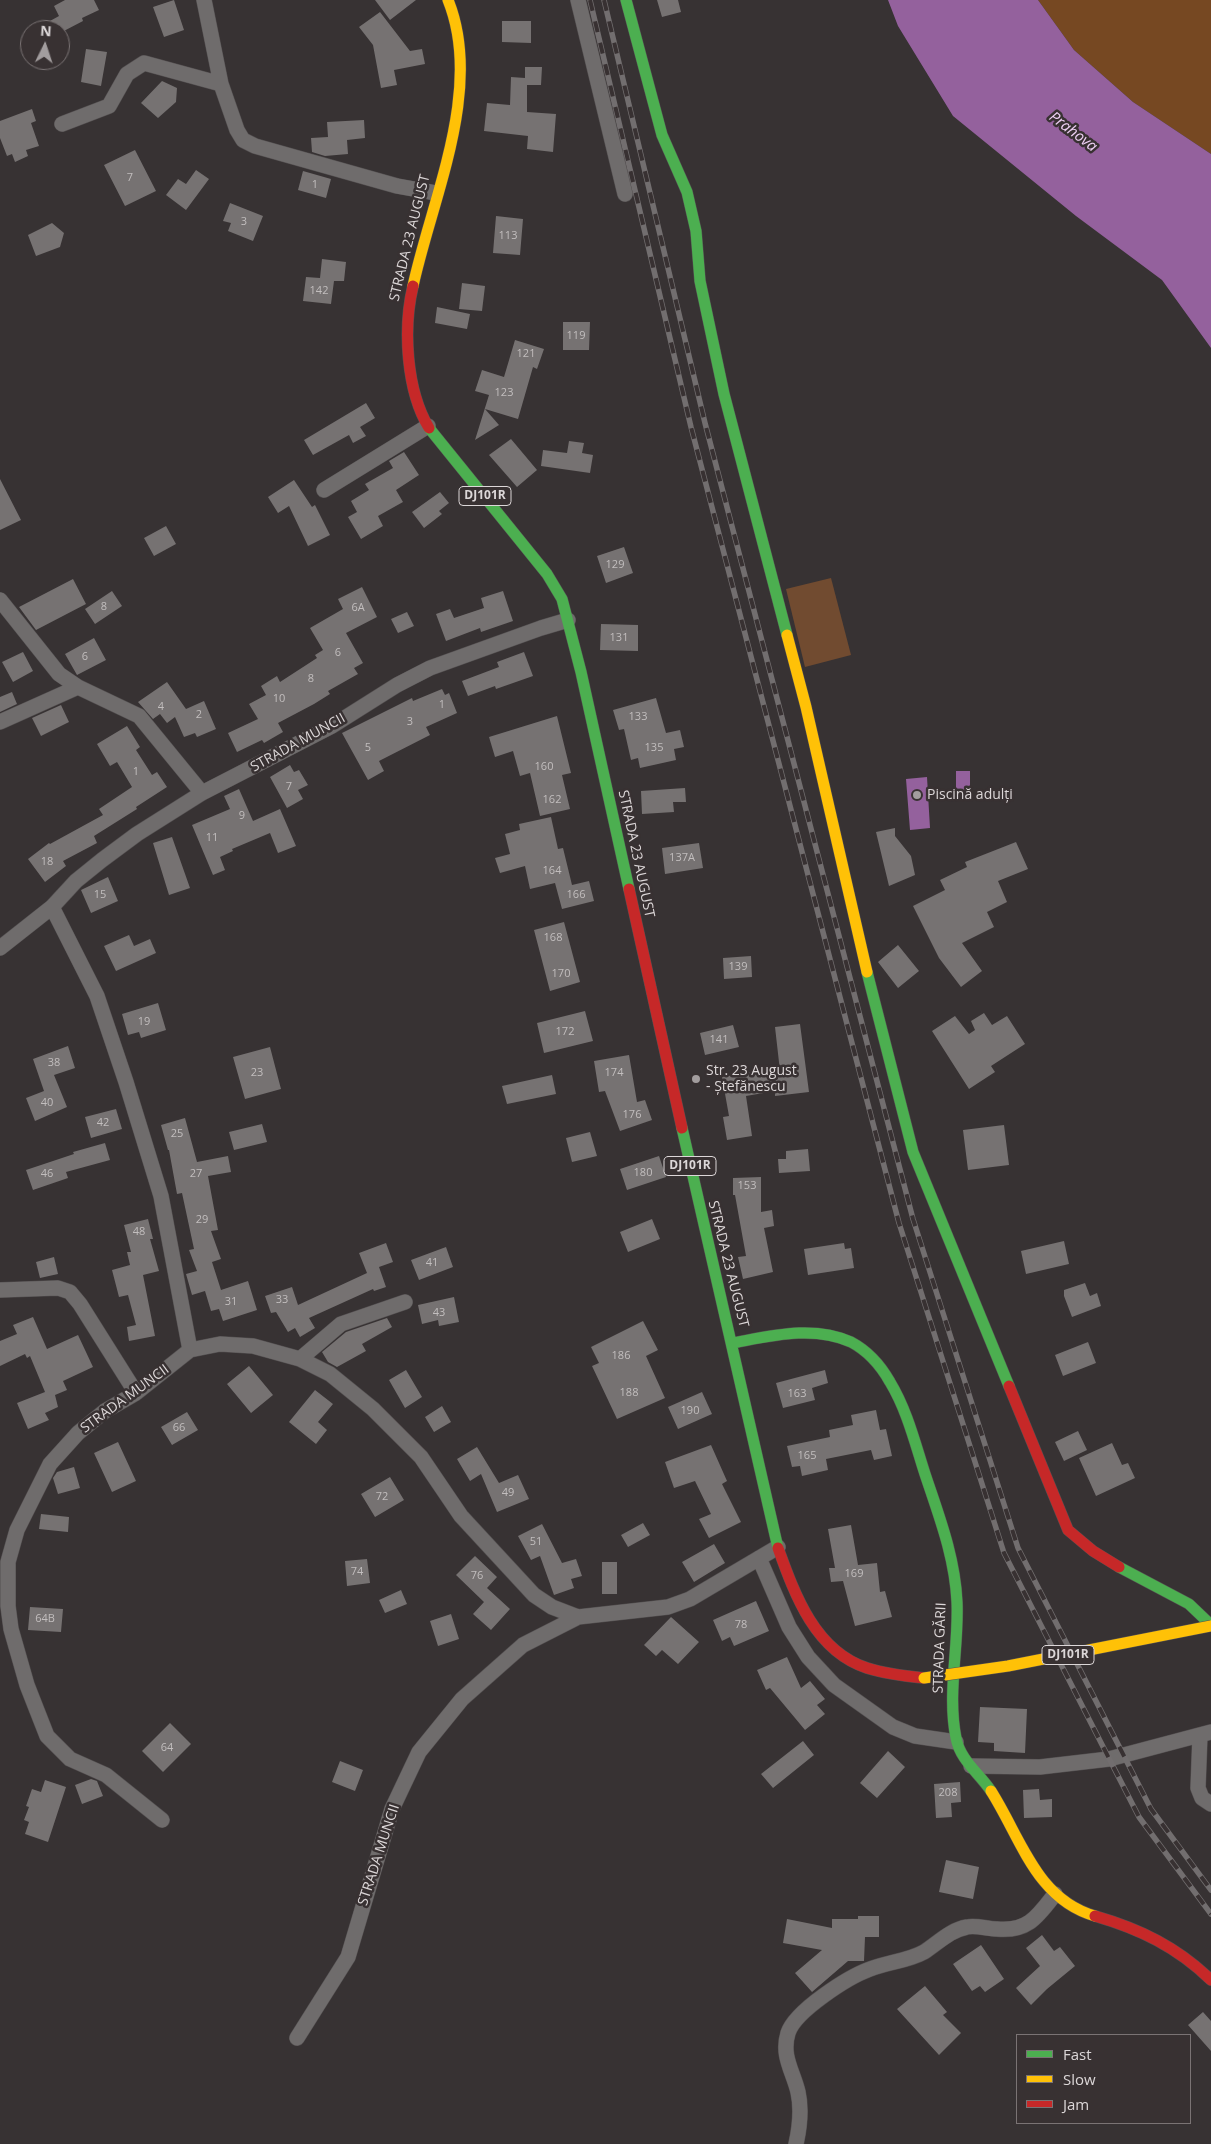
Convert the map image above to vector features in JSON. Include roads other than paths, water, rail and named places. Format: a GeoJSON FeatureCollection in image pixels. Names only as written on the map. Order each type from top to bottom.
{"type":"FeatureCollection","features":[{"type":"Feature","properties":{"kind":"street"},"geometry":{"type":"LineString","coordinates":[[204,0],[222,84],[242,140],[255,146],[396,186],[436,193]]}},
{"type":"Feature","properties":{"kind":"street","name":"STRADA 23 AUGUST"},"geometry":{"type":"LineString","coordinates":[[448,0],[452,8],[460,49],[460,90],[453,130],[413,281],[406,322],[407,360],[411,386],[419,410],[428,426],[547,574],[562,599],[778,1547],[799,1603],[810,1623],[829,1644],[849,1660],[871,1671],[900,1677],[924,1678],[1008,1666],[1211,1625]]}},
{"type":"Feature","properties":{"kind":"street"},"geometry":{"type":"LineString","coordinates":[[578,0],[626,194]]}},
{"type":"Feature","properties":{"kind":"street"},"geometry":{"type":"LineString","coordinates":[[626,0],[662,135],[687,192],[696,231],[700,281],[724,394],[806,706],[868,977],[913,1152],[1068,1530],[1104,1558],[1181,1600],[1206,1618],[1211,1625]]}},
{"type":"Feature","properties":{"kind":"street"},"geometry":{"type":"LineString","coordinates":[[62,124],[110,106],[127,74],[144,63],[222,84]]}},
{"type":"Feature","properties":{"kind":"street"},"geometry":{"type":"LineString","coordinates":[[324,490],[428,426]]}},
{"type":"Feature","properties":{"kind":"street"},"geometry":{"type":"LineString","coordinates":[[0,600],[59,674],[78,687],[138,716],[202,793]]}},
{"type":"Feature","properties":{"kind":"street","name":"STRADA MUNCII"},"geometry":{"type":"LineString","coordinates":[[0,948],[52,907],[76,881],[109,854],[202,793],[323,730],[396,685],[430,668],[568,620]]}},
{"type":"Feature","properties":{"kind":"street"},"geometry":{"type":"LineString","coordinates":[[0,722],[78,687]]}},
{"type":"Feature","properties":{"kind":"street"},"geometry":{"type":"LineString","coordinates":[[52,907],[97,996],[126,1082],[160,1196],[190,1350]]}},
{"type":"Feature","properties":{"kind":"street"},"geometry":{"type":"LineString","coordinates":[[0,1290],[58,1288],[70,1292],[80,1304],[136,1393]]}},
{"type":"Feature","properties":{"kind":"street"},"geometry":{"type":"LineString","coordinates":[[300,1359],[341,1324],[405,1302]]}},
{"type":"Feature","properties":{"kind":"street","name":"STRADA GĂRII"},"geometry":{"type":"LineString","coordinates":[[732,1343],[775,1335],[806,1333],[833,1335],[858,1346],[871,1355],[892,1385],[902,1405],[956,1577],[954,1707],[956,1742],[960,1752],[989,1788],[1043,1879],[1055,1894],[1071,1907],[1124,1924],[1174,1948],[1190,1959],[1211,1980]]}},
{"type":"Feature","properties":{"kind":"street","name":"STRADA MUNCII"},"geometry":{"type":"LineString","coordinates":[[162,1820],[106,1775],[70,1759],[47,1736],[27,1685],[11,1630],[8,1606],[8,1562],[18,1530],[50,1464],[78,1433],[105,1411],[136,1393],[190,1350],[220,1344],[253,1346],[300,1359],[330,1374],[373,1409],[420,1457],[461,1516],[534,1595],[552,1607],[578,1617]]}},
{"type":"Feature","properties":{"kind":"street","name":"STRADA MUNCII"},"geometry":{"type":"LineString","coordinates":[[297,2038],[348,1957],[392,1809],[420,1752],[462,1699],[523,1645],[578,1617],[668,1607],[690,1599],[778,1547]]}},
{"type":"Feature","properties":{"kind":"street"},"geometry":{"type":"LineString","coordinates":[[759,1558],[789,1627],[808,1657],[834,1685],[893,1727],[915,1736],[956,1742]]}},
{"type":"Feature","properties":{"kind":"street"},"geometry":{"type":"LineString","coordinates":[[971,1766],[1040,1767],[1109,1759],[1205,1734],[1198,1788],[1202,1798],[1211,1804]]}},
{"type":"Feature","properties":{"kind":"street"},"geometry":{"type":"LineString","coordinates":[[796,2144],[801,2120],[798,2091],[784,2050],[788,2031],[798,2018],[822,1996],[870,1969],[899,1962],[924,1952],[947,1935],[966,1927],[1014,1929],[1029,1924],[1055,1894]]}},
{"type":"Feature","properties":{"kind":"water","name":"Prahova"},"geometry":{"type":"Polygon","coordinates":[[[888,0],[1038,0],[1074,50],[1133,102],[1211,154],[1211,348],[1162,280],[1076,216],[953,116],[898,26],[888,0]]]}},
{"type":"Feature","properties":{"kind":"water"},"geometry":{"type":"Polygon","coordinates":[[[956,771],[970,771],[970,799],[956,798],[956,771]]]}},
{"type":"Feature","properties":{"kind":"water"},"geometry":{"type":"Polygon","coordinates":[[[927,777],[930,828],[910,830],[906,779],[927,777]]]}},
{"type":"Feature","properties":{"kind":"railway"},"geometry":{"type":"LineString","coordinates":[[590,0],[691,427],[899,1223],[1004,1553],[1139,1817],[1211,1914]]}},
{"type":"Feature","properties":{"kind":"railway"},"geometry":{"type":"LineString","coordinates":[[604,0],[705,423],[913,1219],[1018,1548],[1151,1809],[1211,1890]]}},
{"type":"Feature","properties":{"kind":"place","name":"Piscină adulți"},"geometry":{"type":"Point","coordinates":[917,795]}},
{"type":"Feature","properties":{"kind":"place","name":"Str. 23 August - Ștefănescu"},"geometry":{"type":"Point","coordinates":[696,1079]}}]}
